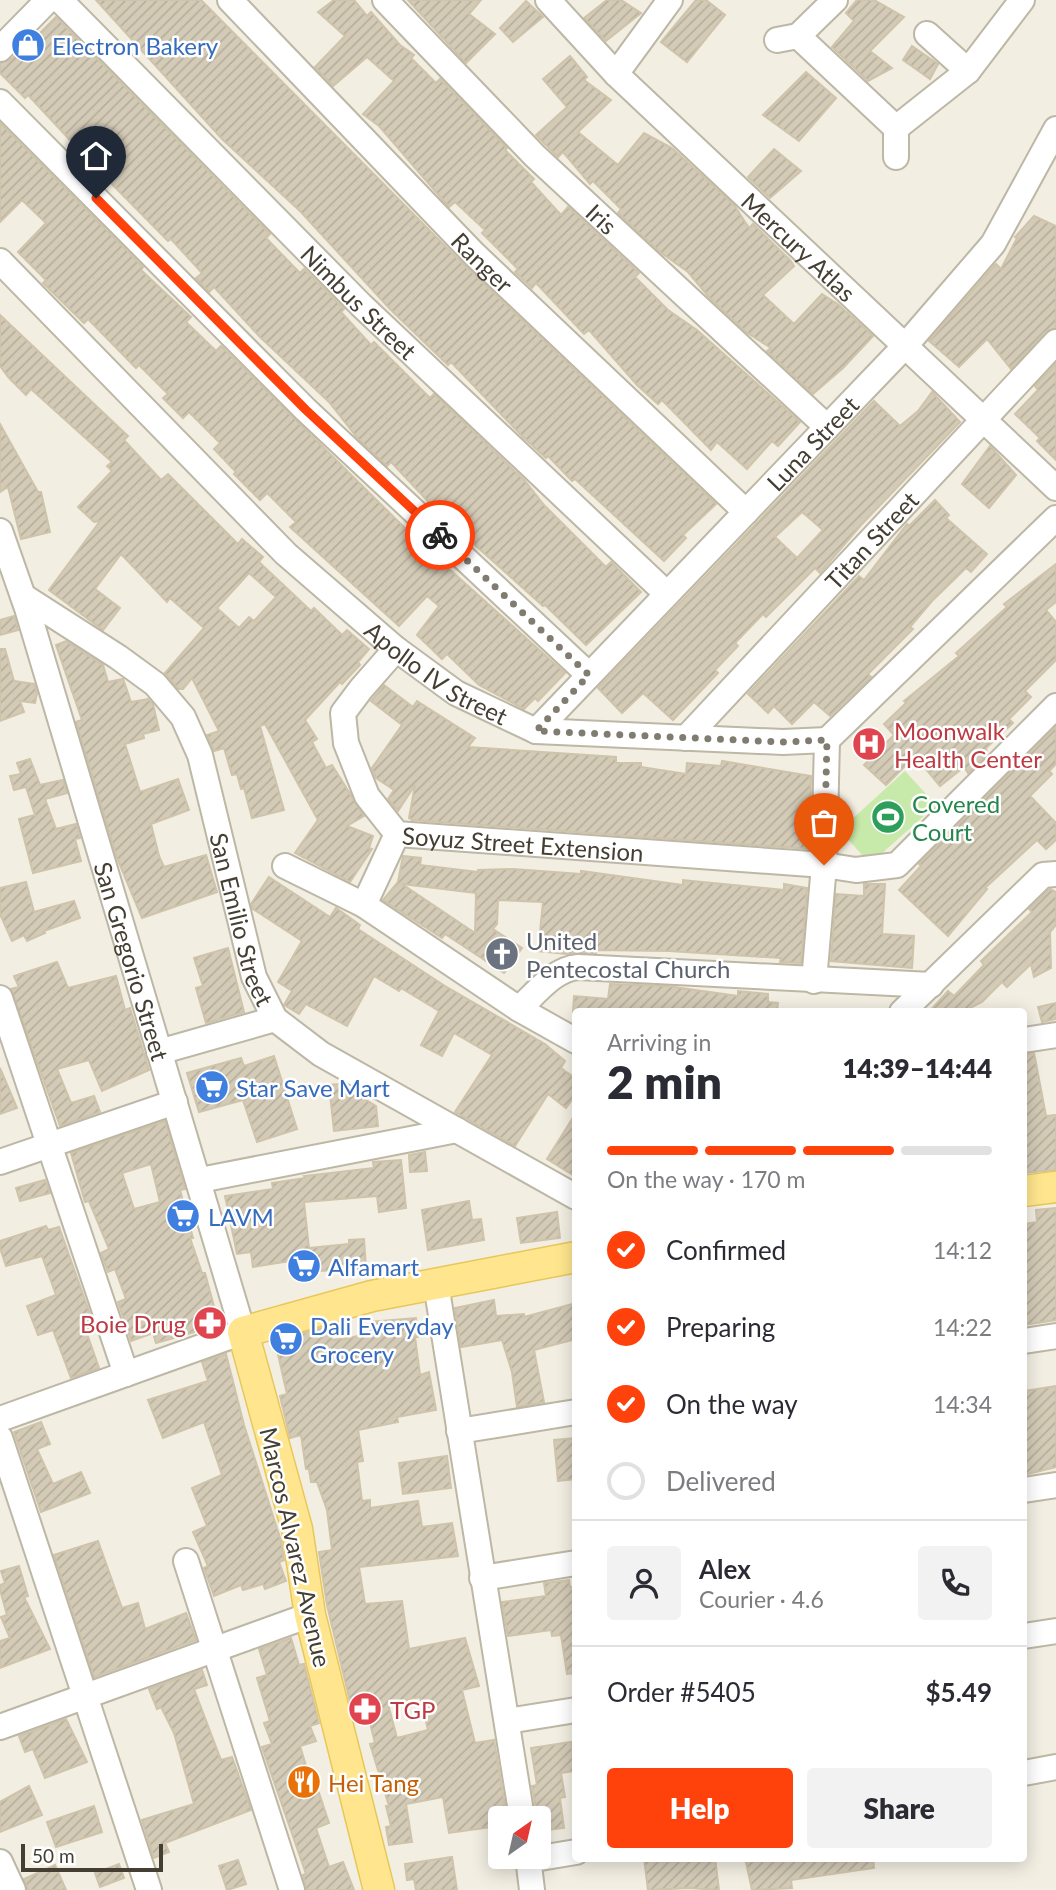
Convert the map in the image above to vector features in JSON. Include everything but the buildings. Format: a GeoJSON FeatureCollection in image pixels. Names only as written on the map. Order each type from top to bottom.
{"type":"FeatureCollection","features":[{"type":"Feature","properties":{"kind":"main road"},"geometry":{"type":"LineString","coordinates":[[1027,1191],[1056,1187]]}},
{"type":"Feature","properties":{"kind":"main road"},"geometry":{"type":"LineString","coordinates":[[243,1332],[372,1296],[572,1258]]}},
{"type":"Feature","properties":{"kind":"main road","name":"Marcos Alvarez Avenue"},"geometry":{"type":"LineString","coordinates":[[243,1332],[297,1529],[310,1615],[379,1890]]}},
{"type":"Feature","properties":{"kind":"street"},"geometry":{"type":"LineString","coordinates":[[0,48],[48,0]]}},
{"type":"Feature","properties":{"kind":"street","name":"Nimbus Street"},"geometry":{"type":"LineString","coordinates":[[60,0],[361,305],[667,594]]}},
{"type":"Feature","properties":{"kind":"street","name":"Ranger"},"geometry":{"type":"LineString","coordinates":[[230,0],[474,254],[746,512]]}},
{"type":"Feature","properties":{"kind":"street","name":"Iris"},"geometry":{"type":"LineString","coordinates":[[385,0],[535,156],[827,427]]}},
{"type":"Feature","properties":{"kind":"street","name":"Mercury Atlas"},"geometry":{"type":"LineString","coordinates":[[548,0],[616,74],[1056,488]]}},
{"type":"Feature","properties":{"kind":"street"},"geometry":{"type":"LineString","coordinates":[[616,74],[670,0]]}},
{"type":"Feature","properties":{"kind":"street"},"geometry":{"type":"LineString","coordinates":[[835,0],[788,38],[896,128]]}},
{"type":"Feature","properties":{"kind":"street"},"geometry":{"type":"LineString","coordinates":[[896,128],[968,71],[1022,0]]}},
{"type":"Feature","properties":{"kind":"street"},"geometry":{"type":"LineString","coordinates":[[927,34],[968,71]]}},
{"type":"Feature","properties":{"kind":"street"},"geometry":{"type":"LineString","coordinates":[[0,102],[306,410],[589,675]]}},
{"type":"Feature","properties":{"kind":"street"},"geometry":{"type":"LineString","coordinates":[[896,128],[896,157]]}},
{"type":"Feature","properties":{"kind":"street","name":"Luna Street"},"geometry":{"type":"LineString","coordinates":[[536,731],[905,346],[993,244],[1056,129]]}},
{"type":"Feature","properties":{"kind":"street","name":"Apollo IV Street"},"geometry":{"type":"LineString","coordinates":[[0,261],[286,554],[396,649],[456,693],[536,731],[783,742],[827,740]]}},
{"type":"Feature","properties":{"kind":"street","name":"Titan Street"},"geometry":{"type":"LineString","coordinates":[[686,738],[1056,342]]}},
{"type":"Feature","properties":{"kind":"street"},"geometry":{"type":"LineString","coordinates":[[814,981],[824,865],[827,740],[1056,518]]}},
{"type":"Feature","properties":{"kind":"street","name":"San Gregorio Street"},"geometry":{"type":"LineString","coordinates":[[0,531],[22,593],[200,1180],[243,1332]]}},
{"type":"Feature","properties":{"kind":"street","name":"San Emilio Street"},"geometry":{"type":"LineString","coordinates":[[22,593],[155,684],[184,717],[200,755],[254,977],[275,1020],[321,1054],[572,1195]]}},
{"type":"Feature","properties":{"kind":"street","name":"Soyuz Street Extension"},"geometry":{"type":"LineString","coordinates":[[396,649],[360,688],[343,713],[346,743],[367,796],[397,834],[824,865],[856,870],[897,865],[1056,706]]}},
{"type":"Feature","properties":{"kind":"street"},"geometry":{"type":"LineString","coordinates":[[364,905],[397,834]]}},
{"type":"Feature","properties":{"kind":"street"},"geometry":{"type":"LineString","coordinates":[[285,866],[364,905],[519,1009],[572,1039]]}},
{"type":"Feature","properties":{"kind":"street"},"geometry":{"type":"LineString","coordinates":[[906,1008],[1043,875],[1056,874]]}},
{"type":"Feature","properties":{"kind":"street"},"geometry":{"type":"LineString","coordinates":[[519,1009],[560,972],[578,967],[931,985]]}},
{"type":"Feature","properties":{"kind":"street"},"geometry":{"type":"LineString","coordinates":[[0,998],[126,1374]]}},
{"type":"Feature","properties":{"kind":"street"},"geometry":{"type":"LineString","coordinates":[[159,1052],[275,1020]]}},
{"type":"Feature","properties":{"kind":"street"},"geometry":{"type":"LineString","coordinates":[[1027,1040],[1056,1035]]}},
{"type":"Feature","properties":{"kind":"street"},"geometry":{"type":"LineString","coordinates":[[0,1162],[175,1102]]}},
{"type":"Feature","properties":{"kind":"street"},"geometry":{"type":"LineString","coordinates":[[200,1180],[457,1129]]}},
{"type":"Feature","properties":{"kind":"street"},"geometry":{"type":"LineString","coordinates":[[436,1284],[520,1806]]}},
{"type":"Feature","properties":{"kind":"street"},"geometry":{"type":"LineString","coordinates":[[0,1419],[243,1332]]}},
{"type":"Feature","properties":{"kind":"street"},"geometry":{"type":"LineString","coordinates":[[1027,1340],[1056,1335]]}},
{"type":"Feature","properties":{"kind":"street"},"geometry":{"type":"LineString","coordinates":[[459,1431],[572,1413]]}},
{"type":"Feature","properties":{"kind":"street"},"geometry":{"type":"LineString","coordinates":[[0,1438],[149,1890]]}},
{"type":"Feature","properties":{"kind":"street"},"geometry":{"type":"LineString","coordinates":[[1027,1490],[1056,1485]]}},
{"type":"Feature","properties":{"kind":"street"},"geometry":{"type":"LineString","coordinates":[[186,1561],[292,1890]]}},
{"type":"Feature","properties":{"kind":"street"},"geometry":{"type":"LineString","coordinates":[[482,1578],[572,1564]]}},
{"type":"Feature","properties":{"kind":"street"},"geometry":{"type":"LineString","coordinates":[[0,1727],[214,1647],[310,1615]]}},
{"type":"Feature","properties":{"kind":"street"},"geometry":{"type":"LineString","coordinates":[[1027,1636],[1056,1631]]}},
{"type":"Feature","properties":{"kind":"street"},"geometry":{"type":"LineString","coordinates":[[508,1721],[572,1711]]}},
{"type":"Feature","properties":{"kind":"street"},"geometry":{"type":"LineString","coordinates":[[1027,1772],[1056,1767]]}},
{"type":"Feature","properties":{"kind":"street"},"geometry":{"type":"LineString","coordinates":[[551,1855],[572,1852]]}},
{"type":"Feature","properties":{"kind":"street"},"geometry":{"type":"LineString","coordinates":[[0,1862],[13,1890]]}},
{"type":"Feature","properties":{"kind":"street"},"geometry":{"type":"LineString","coordinates":[[529,1869],[532,1890]]}},
{"type":"Feature","properties":{"kind":"green space","name":"Covered Court"},"geometry":{"type":"Polygon","coordinates":[[[905,771],[936,805],[870,864],[840,830],[905,771]]]}},
{"type":"Feature","properties":{"kind":"way so far"},"geometry":{"type":"LineString","coordinates":[[440,535],[589,675],[536,731],[783,742],[827,740],[824,865]]}},
{"type":"Feature","properties":{"kind":"place","name":"Electron Bakery"},"geometry":{"type":"Point","coordinates":[28,45]}},
{"type":"Feature","properties":{"kind":"place","name":"Moonwalk Health Center"},"geometry":{"type":"Point","coordinates":[869,744]}},
{"type":"Feature","properties":{"kind":"place","name":"Covered Court"},"geometry":{"type":"Point","coordinates":[888,817]}},
{"type":"Feature","properties":{"kind":"place","name":"United Pentecostal Church"},"geometry":{"type":"Point","coordinates":[502,954]}},
{"type":"Feature","properties":{"kind":"place","name":"Star Save Mart"},"geometry":{"type":"Point","coordinates":[212,1087]}},
{"type":"Feature","properties":{"kind":"place","name":"LAVM"},"geometry":{"type":"Point","coordinates":[183,1216]}},
{"type":"Feature","properties":{"kind":"place","name":"Alfamart"},"geometry":{"type":"Point","coordinates":[304,1266]}},
{"type":"Feature","properties":{"kind":"place","name":"Boie Drug"},"geometry":{"type":"Point","coordinates":[210,1323]}},
{"type":"Feature","properties":{"kind":"place","name":"Dali Everyday Grocery"},"geometry":{"type":"Point","coordinates":[286,1339]}},
{"type":"Feature","properties":{"kind":"place","name":"TGP"},"geometry":{"type":"Point","coordinates":[365,1709]}},
{"type":"Feature","properties":{"kind":"place","name":"Hei Tang"},"geometry":{"type":"Point","coordinates":[304,1782]}},
{"type":"Feature","properties":{"kind":"route"},"geometry":{"type":"LineString","coordinates":[[96,198],[306,410],[440,535]]}}]}
